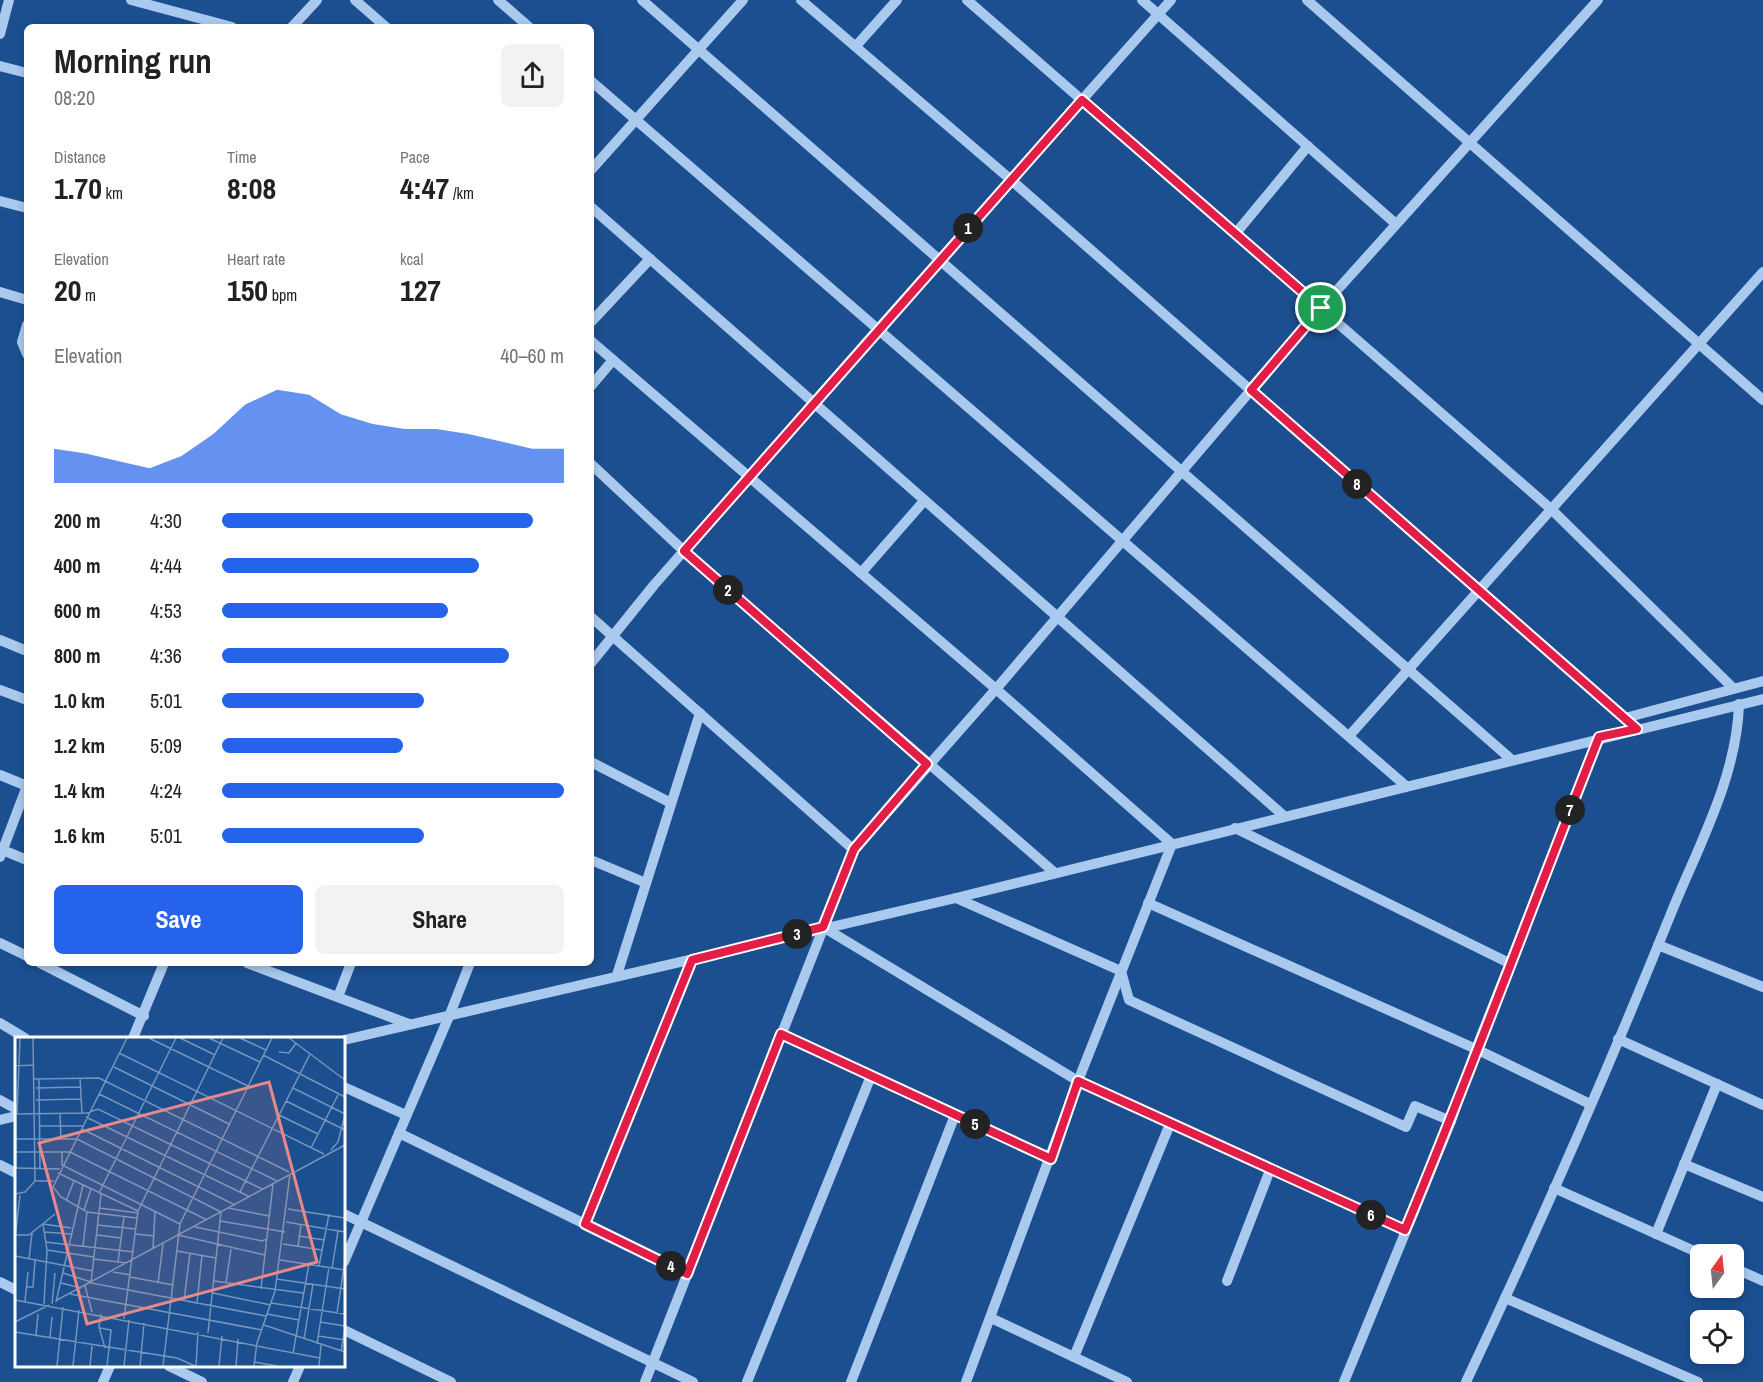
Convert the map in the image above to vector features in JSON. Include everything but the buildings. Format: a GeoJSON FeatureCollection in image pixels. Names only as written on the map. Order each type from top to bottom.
{"type":"FeatureCollection","features":[{"type":"Feature","properties":{"kind":"street"},"geometry":{"type":"LineString","coordinates":[[0,34],[9,0]]}},
{"type":"Feature","properties":{"kind":"street"},"geometry":{"type":"LineString","coordinates":[[131,0],[170,5],[224,24]]}},
{"type":"Feature","properties":{"kind":"street"},"geometry":{"type":"LineString","coordinates":[[295,24],[317,0]]}},
{"type":"Feature","properties":{"kind":"street"},"geometry":{"type":"LineString","coordinates":[[355,0],[383,24]]}},
{"type":"Feature","properties":{"kind":"street"},"geometry":{"type":"LineString","coordinates":[[498,0],[526,24]]}},
{"type":"Feature","properties":{"kind":"street"},"geometry":{"type":"LineString","coordinates":[[642,0],[1410,668],[1512,760]]}},
{"type":"Feature","properties":{"kind":"street"},"geometry":{"type":"LineString","coordinates":[[594,167],[743,0]]}},
{"type":"Feature","properties":{"kind":"street"},"geometry":{"type":"LineString","coordinates":[[801,0],[1010,179],[1637,729]]}},
{"type":"Feature","properties":{"kind":"street"},"geometry":{"type":"LineString","coordinates":[[856,46],[897,0]]}},
{"type":"Feature","properties":{"kind":"street"},"geometry":{"type":"LineString","coordinates":[[967,0],[1551,509],[1733,688]]}},
{"type":"Feature","properties":{"kind":"street"},"geometry":{"type":"LineString","coordinates":[[1142,0],[1396,224]]}},
{"type":"Feature","properties":{"kind":"street"},"geometry":{"type":"LineString","coordinates":[[594,659],[611,635],[878,328],[1171,0]]}},
{"type":"Feature","properties":{"kind":"street"},"geometry":{"type":"LineString","coordinates":[[1307,0],[1763,400]]}},
{"type":"Feature","properties":{"kind":"street"},"geometry":{"type":"LineString","coordinates":[[645,1382],[854,849],[927,764],[996,689],[1321,308],[1598,0]]}},
{"type":"Feature","properties":{"kind":"street"},"geometry":{"type":"LineString","coordinates":[[0,66],[24,72]]}},
{"type":"Feature","properties":{"kind":"street"},"geometry":{"type":"LineString","coordinates":[[594,84],[1406,786]]}},
{"type":"Feature","properties":{"kind":"street"},"geometry":{"type":"LineString","coordinates":[[1236,233],[1308,146]]}},
{"type":"Feature","properties":{"kind":"street"},"geometry":{"type":"LineString","coordinates":[[0,201],[24,207]]}},
{"type":"Feature","properties":{"kind":"street"},"geometry":{"type":"LineString","coordinates":[[594,210],[1284,816]]}},
{"type":"Feature","properties":{"kind":"street"},"geometry":{"type":"LineString","coordinates":[[594,319],[650,259]]}},
{"type":"Feature","properties":{"kind":"street"},"geometry":{"type":"LineString","coordinates":[[1349,736],[1763,272]]}},
{"type":"Feature","properties":{"kind":"street"},"geometry":{"type":"LineString","coordinates":[[0,292],[24,299]]}},
{"type":"Feature","properties":{"kind":"street"},"geometry":{"type":"LineString","coordinates":[[594,344],[996,689],[1172,844]]}},
{"type":"Feature","properties":{"kind":"street"},"geometry":{"type":"LineString","coordinates":[[594,382],[613,360]]}},
{"type":"Feature","properties":{"kind":"street"},"geometry":{"type":"LineString","coordinates":[[594,467],[684,551],[1055,873]]}},
{"type":"Feature","properties":{"kind":"street"},"geometry":{"type":"LineString","coordinates":[[861,573],[924,501]]}},
{"type":"Feature","properties":{"kind":"street"},"geometry":{"type":"LineString","coordinates":[[594,620],[854,849]]}},
{"type":"Feature","properties":{"kind":"street"},"geometry":{"type":"LineString","coordinates":[[0,640],[24,650]]}},
{"type":"Feature","properties":{"kind":"street"},"geometry":{"type":"LineString","coordinates":[[1625,718],[1763,681]]}},
{"type":"Feature","properties":{"kind":"street"},"geometry":{"type":"LineString","coordinates":[[0,690],[24,699]]}},
{"type":"Feature","properties":{"kind":"street"},"geometry":{"type":"LineString","coordinates":[[345,1040],[617,975],[692,960],[823,927],[956,898],[1599,737],[1763,699]]}},
{"type":"Feature","properties":{"kind":"street"},"geometry":{"type":"LineString","coordinates":[[1466,1382],[1506,1299],[1658,945],[1728,768],[1737,736],[1739,704]]}},
{"type":"Feature","properties":{"kind":"street"},"geometry":{"type":"LineString","coordinates":[[617,975],[700,713]]}},
{"type":"Feature","properties":{"kind":"street"},"geometry":{"type":"LineString","coordinates":[[1344,1382],[1451,1121],[1509,963],[1599,737]]}},
{"type":"Feature","properties":{"kind":"street"},"geometry":{"type":"LineString","coordinates":[[594,764],[671,803]]}},
{"type":"Feature","properties":{"kind":"street"},"geometry":{"type":"LineString","coordinates":[[0,776],[24,785]]}},
{"type":"Feature","properties":{"kind":"street"},"geometry":{"type":"LineString","coordinates":[[24,794],[1,852],[24,859]]}},
{"type":"Feature","properties":{"kind":"street"},"geometry":{"type":"LineString","coordinates":[[1235,828],[1509,963]]}},
{"type":"Feature","properties":{"kind":"street"},"geometry":{"type":"LineString","coordinates":[[966,1382],[1051,1159],[1078,1081],[1172,844]]}},
{"type":"Feature","properties":{"kind":"street"},"geometry":{"type":"LineString","coordinates":[[594,861],[646,883]]}},
{"type":"Feature","properties":{"kind":"street"},"geometry":{"type":"LineString","coordinates":[[956,898],[1121,971]]}},
{"type":"Feature","properties":{"kind":"street"},"geometry":{"type":"LineString","coordinates":[[1148,903],[1476,1049],[1590,1104]]}},
{"type":"Feature","properties":{"kind":"street"},"geometry":{"type":"LineString","coordinates":[[823,927],[1078,1081],[1405,1230]]}},
{"type":"Feature","properties":{"kind":"street"},"geometry":{"type":"LineString","coordinates":[[0,943],[24,955]]}},
{"type":"Feature","properties":{"kind":"street"},"geometry":{"type":"LineString","coordinates":[[1658,945],[1763,987]]}},
{"type":"Feature","properties":{"kind":"street"},"geometry":{"type":"LineString","coordinates":[[585,1224],[692,960]]}},
{"type":"Feature","properties":{"kind":"street"},"geometry":{"type":"LineString","coordinates":[[46,966],[144,1016]]}},
{"type":"Feature","properties":{"kind":"street"},"geometry":{"type":"LineString","coordinates":[[134,1037],[163,966]]}},
{"type":"Feature","properties":{"kind":"street"},"geometry":{"type":"LineString","coordinates":[[255,966],[409,1024]]}},
{"type":"Feature","properties":{"kind":"street"},"geometry":{"type":"LineString","coordinates":[[338,997],[350,966]]}},
{"type":"Feature","properties":{"kind":"street"},"geometry":{"type":"LineString","coordinates":[[345,1260],[469,966]]}},
{"type":"Feature","properties":{"kind":"street"},"geometry":{"type":"LineString","coordinates":[[1121,971],[1129,1000],[1406,1127],[1415,1106],[1451,1121]]}},
{"type":"Feature","properties":{"kind":"street"},"geometry":{"type":"LineString","coordinates":[[0,1023],[23,1037]]}},
{"type":"Feature","properties":{"kind":"street"},"geometry":{"type":"LineString","coordinates":[[781,1034],[1051,1159]]}},
{"type":"Feature","properties":{"kind":"street"},"geometry":{"type":"LineString","coordinates":[[1618,1039],[1763,1105]]}},
{"type":"Feature","properties":{"kind":"street"},"geometry":{"type":"LineString","coordinates":[[747,1382],[871,1076]]}},
{"type":"Feature","properties":{"kind":"street"},"geometry":{"type":"LineString","coordinates":[[1656,1234],[1717,1084]]}},
{"type":"Feature","properties":{"kind":"street"},"geometry":{"type":"LineString","coordinates":[[345,1087],[406,1115]]}},
{"type":"Feature","properties":{"kind":"street"},"geometry":{"type":"LineString","coordinates":[[0,1100],[15,1108]]}},
{"type":"Feature","properties":{"kind":"street"},"geometry":{"type":"LineString","coordinates":[[851,1382],[955,1114]]}},
{"type":"Feature","properties":{"kind":"street"},"geometry":{"type":"LineString","coordinates":[[0,1120],[15,1116]]}},
{"type":"Feature","properties":{"kind":"street"},"geometry":{"type":"LineString","coordinates":[[1074,1357],[1170,1124]]}},
{"type":"Feature","properties":{"kind":"street"},"geometry":{"type":"LineString","coordinates":[[399,1133],[687,1274]]}},
{"type":"Feature","properties":{"kind":"street"},"geometry":{"type":"LineString","coordinates":[[1684,1164],[1763,1197]]}},
{"type":"Feature","properties":{"kind":"street"},"geometry":{"type":"LineString","coordinates":[[0,1165],[15,1172]]}},
{"type":"Feature","properties":{"kind":"street"},"geometry":{"type":"LineString","coordinates":[[1227,1281],[1270,1170]]}},
{"type":"Feature","properties":{"kind":"street"},"geometry":{"type":"LineString","coordinates":[[1554,1188],[1690,1249]]}},
{"type":"Feature","properties":{"kind":"street"},"geometry":{"type":"LineString","coordinates":[[345,1214],[693,1382]]}},
{"type":"Feature","properties":{"kind":"street"},"geometry":{"type":"LineString","coordinates":[[1744,1272],[1763,1281]]}},
{"type":"Feature","properties":{"kind":"street"},"geometry":{"type":"LineString","coordinates":[[0,1282],[15,1290]]}},
{"type":"Feature","properties":{"kind":"street"},"geometry":{"type":"LineString","coordinates":[[1506,1299],[1698,1382]]}},
{"type":"Feature","properties":{"kind":"street"},"geometry":{"type":"LineString","coordinates":[[991,1318],[1127,1382]]}},
{"type":"Feature","properties":{"kind":"street"},"geometry":{"type":"LineString","coordinates":[[345,1330],[452,1382]]}},
{"type":"Feature","properties":{"kind":"street"},"geometry":{"type":"LineString","coordinates":[[103,1382],[109,1367]]}},
{"type":"Feature","properties":{"kind":"street"},"geometry":{"type":"LineString","coordinates":[[173,1367],[202,1382]]}},
{"type":"Feature","properties":{"kind":"street"},"geometry":{"type":"LineString","coordinates":[[293,1382],[299,1367]]}},
{"type":"Feature","properties":{"kind":"route"},"geometry":{"type":"LineString","coordinates":[[1082,100],[1321,308],[1251,390],[1637,729],[1599,737],[1476,1049],[1451,1121],[1405,1230],[1078,1081],[1051,1159],[781,1034],[687,1274],[585,1224],[692,960],[823,927],[854,849],[927,764],[684,551],[878,328],[1082,100]]}}]}
